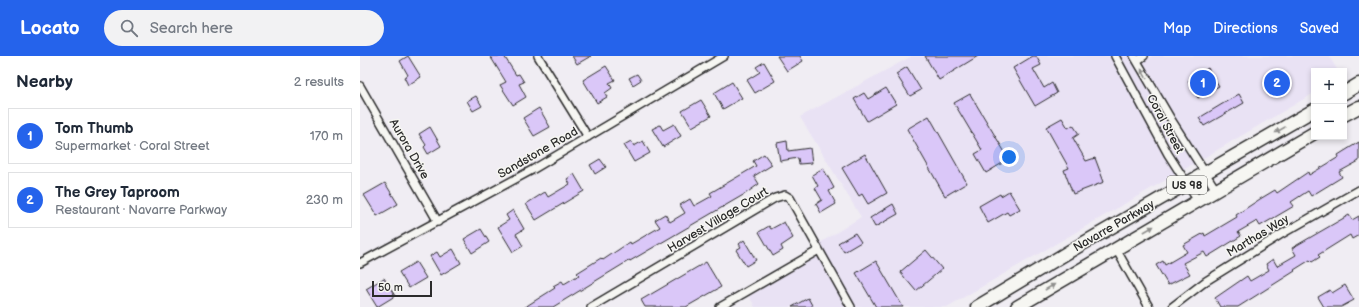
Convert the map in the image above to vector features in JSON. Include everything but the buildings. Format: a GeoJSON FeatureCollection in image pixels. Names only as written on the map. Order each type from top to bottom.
{"type":"FeatureCollection","features":[{"type":"Feature","properties":{"kind":"highway"},"geometry":{"type":"LineString","coordinates":[[1347,90],[1359,84]]}},
{"type":"Feature","properties":{"kind":"highway"},"geometry":{"type":"LineString","coordinates":[[1347,113],[1359,107]]}},
{"type":"Feature","properties":{"kind":"highway","name":"Navarre Parkway"},"geometry":{"type":"LineString","coordinates":[[982,305],[1070,251],[1187,185],[1311,112]]}},
{"type":"Feature","properties":{"kind":"highway","name":"Navarre Parkway"},"geometry":{"type":"LineString","coordinates":[[1017,307],[1311,135]]}},
{"type":"Feature","properties":{"kind":"street"},"geometry":{"type":"LineString","coordinates":[[538,56],[588,137]]}},
{"type":"Feature","properties":{"kind":"street","name":"Sandstone Road"},"geometry":{"type":"LineString","coordinates":[[360,263],[532,170],[724,56]]}},
{"type":"Feature","properties":{"kind":"street","name":"Coral Street"},"geometry":{"type":"LineString","coordinates":[[1115,56],[1168,154],[1198,201]]}},
{"type":"Feature","properties":{"kind":"street"},"geometry":{"type":"LineString","coordinates":[[1135,58],[1144,56]]}},
{"type":"Feature","properties":{"kind":"street","name":"Coral Street"},"geometry":{"type":"LineString","coordinates":[[1135,58],[1172,121],[1216,190]]}},
{"type":"Feature","properties":{"kind":"street","name":"Aurora Drive"},"geometry":{"type":"LineString","coordinates":[[360,86],[438,222]]}},
{"type":"Feature","properties":{"kind":"street","name":"Marthas Way"},"geometry":{"type":"LineString","coordinates":[[1172,307],[1213,276],[1359,190]]}},
{"type":"Feature","properties":{"kind":"street","name":"Harvest Village Court"},"geometry":{"type":"LineString","coordinates":[[591,307],[780,196],[787,196],[790,198],[851,307]]}},
{"type":"Feature","properties":{"kind":"street"},"geometry":{"type":"LineString","coordinates":[[1116,249],[1149,307]]}},
{"type":"Feature","properties":{"kind":"street"},"geometry":{"type":"LineString","coordinates":[[720,307],[819,250]]}},
{"type":"Feature","properties":{"kind":"shaded area"},"geometry":{"type":"Polygon","coordinates":[[[912,56],[1110,56],[1176,174],[947,307],[856,307],[820,243],[861,217],[800,117],[912,56]]]}},
{"type":"Feature","properties":{"kind":"shaded area"},"geometry":{"type":"Polygon","coordinates":[[[1120,56],[1129,56],[1195,163],[1183,170],[1120,56]]]}},
{"type":"Feature","properties":{"kind":"shaded area"},"geometry":{"type":"Polygon","coordinates":[[[1153,56],[1329,56],[1336,68],[1311,68],[1311,95],[1202,159],[1175,119],[1142,62],[1153,56]]]}},
{"type":"Feature","properties":{"kind":"shaded area"},"geometry":{"type":"Polygon","coordinates":[[[818,256],[847,307],[755,307],[749,296],[818,256]]]}},
{"type":"Feature","properties":{"kind":"place","name":"Tom Thumb"},"geometry":{"type":"Point","coordinates":[1203,83]}},
{"type":"Feature","properties":{"kind":"place","name":"The Grey Taproom"},"geometry":{"type":"Point","coordinates":[1277,83]}}]}
